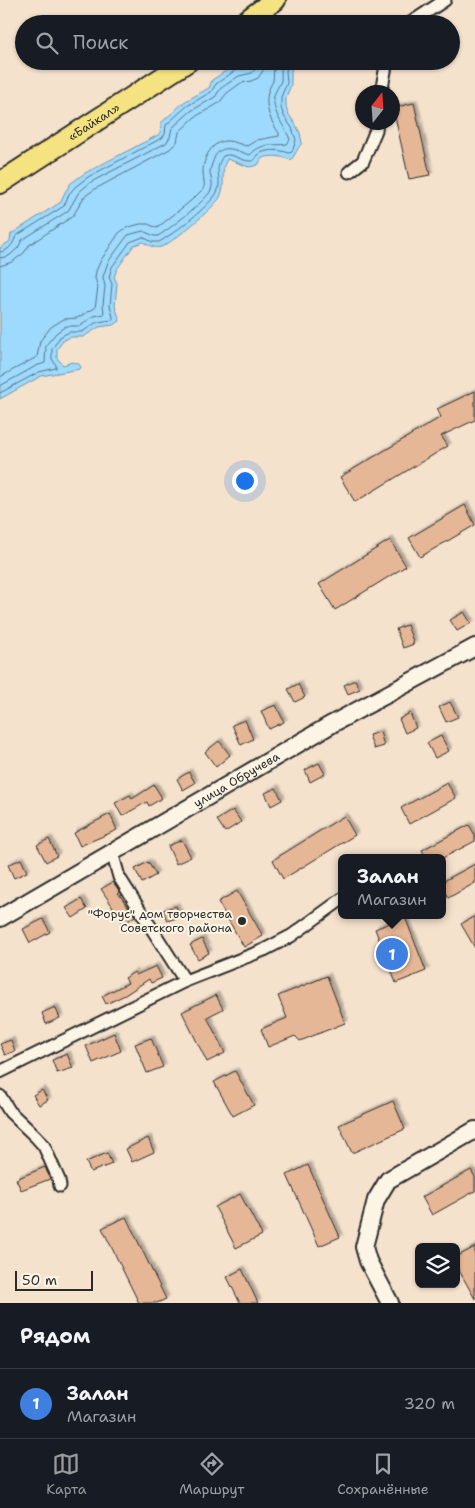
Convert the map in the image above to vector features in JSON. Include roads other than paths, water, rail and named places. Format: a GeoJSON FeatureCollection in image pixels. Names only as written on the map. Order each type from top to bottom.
{"type":"FeatureCollection","features":[{"type":"Feature","properties":{"kind":"highway"},"geometry":{"type":"LineString","coordinates":[[254,15],[275,0]]}},
{"type":"Feature","properties":{"kind":"highway","name":"«Байкал»"},"geometry":{"type":"LineString","coordinates":[[0,183],[174,70]]}},
{"type":"Feature","properties":{"kind":"street"},"geometry":{"type":"LineString","coordinates":[[422,15],[445,0]]}},
{"type":"Feature","properties":{"kind":"street"},"geometry":{"type":"LineString","coordinates":[[382,85],[385,70]]}},
{"type":"Feature","properties":{"kind":"street"},"geometry":{"type":"LineString","coordinates":[[349,172],[363,161],[376,130]]}},
{"type":"Feature","properties":{"kind":"street","name":"улица Обручева"},"geometry":{"type":"LineString","coordinates":[[0,918],[332,724],[475,648]]}},
{"type":"Feature","properties":{"kind":"street"},"geometry":{"type":"LineString","coordinates":[[112,852],[119,877],[185,981]]}},
{"type":"Feature","properties":{"kind":"street"},"geometry":{"type":"LineString","coordinates":[[0,1072],[185,981],[264,950],[290,936],[338,902]]}},
{"type":"Feature","properties":{"kind":"street"},"geometry":{"type":"LineString","coordinates":[[0,1096],[10,1112],[44,1146],[60,1186]]}},
{"type":"Feature","properties":{"kind":"street"},"geometry":{"type":"LineString","coordinates":[[390,1303],[368,1261],[364,1247],[376,1200],[388,1180],[475,1130]]}},
{"type":"Feature","properties":{"kind":"water"},"geometry":{"type":"Polygon","coordinates":[[[227,70],[291,70],[291,85],[286,97],[286,107],[300,133],[302,143],[293,158],[291,160],[277,156],[266,157],[262,158],[258,165],[249,167],[227,159],[222,192],[217,202],[183,232],[161,247],[154,247],[143,242],[134,245],[117,269],[114,277],[117,283],[115,306],[120,321],[113,325],[99,327],[83,337],[70,337],[63,341],[57,349],[57,358],[63,365],[72,362],[78,363],[81,367],[80,369],[41,376],[0,399],[0,248],[10,241],[11,234],[61,202],[71,183],[85,173],[160,134],[161,123],[184,102],[209,88],[212,80],[227,70]]]}},
{"type":"Feature","properties":{"kind":"place","name":"\"Форус\" дом творчества Советского района"},"geometry":{"type":"Point","coordinates":[242,921]}},
{"type":"Feature","properties":{"kind":"place","name":"Залан"},"geometry":{"type":"Point","coordinates":[392,954]}}]}
